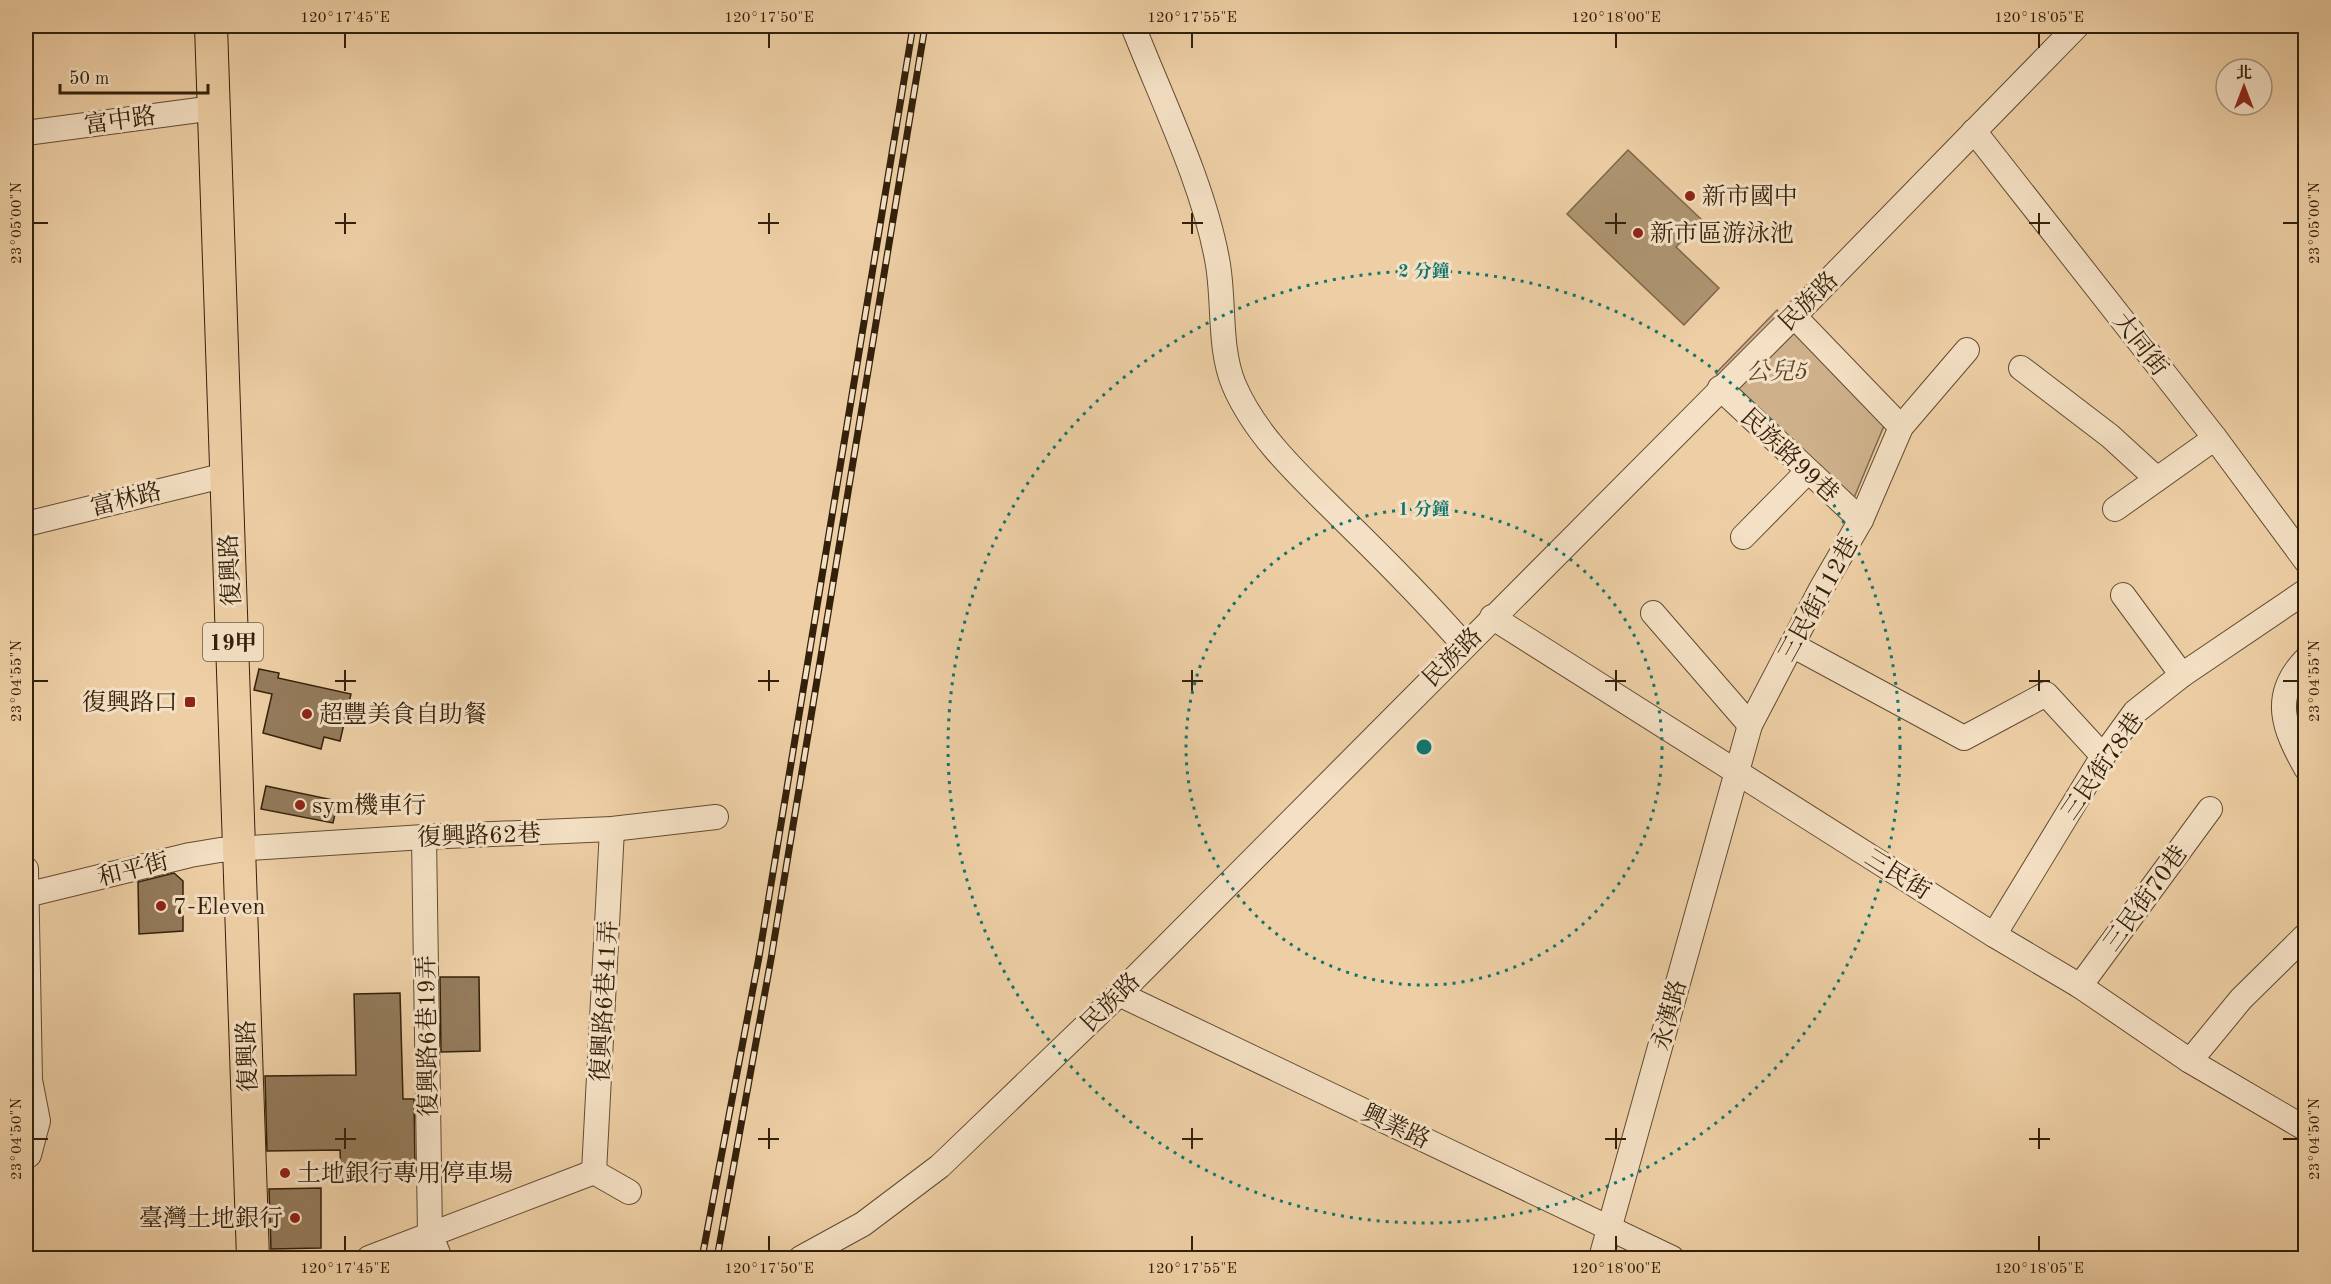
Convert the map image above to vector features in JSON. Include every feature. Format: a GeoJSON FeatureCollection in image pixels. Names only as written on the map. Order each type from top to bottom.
{"type":"FeatureCollection","features":[{"type":"Feature","properties":{"kind":"main road","name":"復興路"},"geometry":{"type":"LineString","coordinates":[[191,26],[204,109]]}},
{"type":"Feature","properties":{"kind":"main road","name":"復興路"},"geometry":{"type":"LineString","coordinates":[[211,26],[204,109],[216,477],[231,849],[253,1258]]}},
{"type":"Feature","properties":{"kind":"main road","name":"復興路"},"geometry":{"type":"LineString","coordinates":[[231,849],[232,1258]]}},
{"type":"Feature","properties":{"kind":"street"},"geometry":{"type":"LineString","coordinates":[[1133,26],[1206,210],[1218,261],[1222,326],[1233,384],[1260,429],[1304,480],[1423,598],[1464,645]]}},
{"type":"Feature","properties":{"kind":"street","name":"民族路"},"geometry":{"type":"LineString","coordinates":[[801,1258],[863,1224],[940,1166],[1119,994],[1794,316],[2077,26]]}},
{"type":"Feature","properties":{"kind":"street","name":"富中路"},"geometry":{"type":"LineString","coordinates":[[26,133],[204,109]]}},
{"type":"Feature","properties":{"kind":"street","name":"大同街"},"geometry":{"type":"LineString","coordinates":[[1974,131],[2215,438],[2306,561]]}},
{"type":"Feature","properties":{"kind":"street"},"geometry":{"type":"LineString","coordinates":[[1794,316],[1901,427]]}},
{"type":"Feature","properties":{"kind":"street","name":"三民街112巷"},"geometry":{"type":"LineString","coordinates":[[1736,771],[1750,725],[1862,520],[1901,427],[1967,350]]}},
{"type":"Feature","properties":{"kind":"street"},"geometry":{"type":"LineString","coordinates":[[2021,368],[2110,436],[2157,479]]}},
{"type":"Feature","properties":{"kind":"street","name":"民族路99巷"},"geometry":{"type":"LineString","coordinates":[[1720,388],[1862,520]]}},
{"type":"Feature","properties":{"kind":"street"},"geometry":{"type":"LineString","coordinates":[[2115,509],[2215,438]]}},
{"type":"Feature","properties":{"kind":"street"},"geometry":{"type":"LineString","coordinates":[[1743,537],[1808,472]]}},
{"type":"Feature","properties":{"kind":"street","name":"富林路"},"geometry":{"type":"LineString","coordinates":[[26,524],[216,477]]}},
{"type":"Feature","properties":{"kind":"street","name":"三民街78巷"},"geometry":{"type":"LineString","coordinates":[[1994,935],[2103,756],[2135,712],[2182,675],[2306,591]]}},
{"type":"Feature","properties":{"kind":"street"},"geometry":{"type":"LineString","coordinates":[[2123,595],[2182,675]]}},
{"type":"Feature","properties":{"kind":"street"},"geometry":{"type":"LineString","coordinates":[[1653,614],[1750,725]]}},
{"type":"Feature","properties":{"kind":"street","name":"三民街"},"geometry":{"type":"LineString","coordinates":[[1492,617],[1994,935],[2080,986],[2190,1061],[2306,1129]]}},
{"type":"Feature","properties":{"kind":"street"},"geometry":{"type":"LineString","coordinates":[[1792,645],[1964,738],[2046,694],[2103,756]]}},
{"type":"Feature","properties":{"kind":"street"},"geometry":{"type":"LineString","coordinates":[[2306,659],[2293,672],[2283,709],[2287,735],[2306,768]]}},
{"type":"Feature","properties":{"kind":"street","name":"永漢路"},"geometry":{"type":"LineString","coordinates":[[1601,1258],[1736,771]]}},
{"type":"Feature","properties":{"kind":"street","name":"三民街70巷"},"geometry":{"type":"LineString","coordinates":[[2080,986],[2210,809]]}},
{"type":"Feature","properties":{"kind":"street","name":"復興路62巷"},"geometry":{"type":"LineString","coordinates":[[231,849],[424,837],[612,829],[716,818]]}},
{"type":"Feature","properties":{"kind":"street","name":"復興路6巷41弄"},"geometry":{"type":"LineString","coordinates":[[594,1172],[612,829]]}},
{"type":"Feature","properties":{"kind":"street","name":"復興路6巷19弄"},"geometry":{"type":"LineString","coordinates":[[424,837],[430,1234]]}},
{"type":"Feature","properties":{"kind":"street","name":"和平街"},"geometry":{"type":"LineString","coordinates":[[26,895],[190,855],[231,849]]}},
{"type":"Feature","properties":{"kind":"street"},"geometry":{"type":"LineString","coordinates":[[26,869],[30,1080],[38,1121],[27,1156]]}},
{"type":"Feature","properties":{"kind":"street"},"geometry":{"type":"LineString","coordinates":[[2190,1061],[2241,999],[2297,959],[2306,935]]}},
{"type":"Feature","properties":{"kind":"street","name":"興業路"},"geometry":{"type":"LineString","coordinates":[[1119,994],[1672,1258]]}},
{"type":"Feature","properties":{"kind":"street"},"geometry":{"type":"LineString","coordinates":[[369,1258],[594,1172],[629,1192]]}},
{"type":"Feature","properties":{"kind":"street"},"geometry":{"type":"LineString","coordinates":[[430,1234],[440,1258]]}},
{"type":"Feature","properties":{"kind":"green space","name":"公兒5"},"geometry":{"type":"Polygon","coordinates":[[[1777,310],[1886,421],[1851,505],[1716,373],[1777,310]]]}},
{"type":"Feature","properties":{"kind":"shaded area","name":"新市區游泳池"},"geometry":{"type":"Polygon","coordinates":[[[1628,150],[1702,220],[1676,247],[1719,288],[1684,325],[1567,214],[1628,150]]]}},
{"type":"Feature","properties":{"kind":"building","name":"超豐美食自助餐"},"geometry":{"type":"Polygon","coordinates":[[[259,669],[279,673],[278,678],[351,694],[340,741],[324,737],[321,749],[263,733],[272,694],[254,690],[259,669]]]}},
{"type":"Feature","properties":{"kind":"building","name":"sym機車行"},"geometry":{"type":"Polygon","coordinates":[[[266,786],[338,801],[333,823],[261,809],[266,786]]]}},
{"type":"Feature","properties":{"kind":"building","name":"7-Eleven"},"geometry":{"type":"Polygon","coordinates":[[[174,873],[183,881],[183,931],[139,934],[138,882],[174,873]]]}},
{"type":"Feature","properties":{"kind":"building"},"geometry":{"type":"Polygon","coordinates":[[[440,977],[479,977],[480,1051],[441,1052],[440,977]]]}},
{"type":"Feature","properties":{"kind":"building"},"geometry":{"type":"Polygon","coordinates":[[[400,993],[403,1099],[414,1099],[415,1172],[341,1173],[340,1150],[267,1151],[265,1076],[356,1075],[354,994],[400,993]]]}},
{"type":"Feature","properties":{"kind":"building","name":"臺灣土地銀行"},"geometry":{"type":"Polygon","coordinates":[[[321,1188],[321,1248],[271,1249],[269,1189],[321,1188]]]}},
{"type":"Feature","properties":{"kind":"railway"},"geometry":{"type":"LineString","coordinates":[[702,1258],[759,957],[913,26]]}},
{"type":"Feature","properties":{"kind":"railway"},"geometry":{"type":"LineString","coordinates":[[717,1258],[771,959],[925,26]]}},
{"type":"Feature","properties":{"kind":"place","name":"新市國中"},"geometry":{"type":"Point","coordinates":[1690,196]}},
{"type":"Feature","properties":{"kind":"place","name":"新市區游泳池"},"geometry":{"type":"Point","coordinates":[1638,233]}},
{"type":"Feature","properties":{"kind":"place","name":"復興路口"},"geometry":{"type":"Point","coordinates":[190,702]}},
{"type":"Feature","properties":{"kind":"place","name":"超豐美食自助餐"},"geometry":{"type":"Point","coordinates":[307,714]}},
{"type":"Feature","properties":{"kind":"place","name":"sym機車行"},"geometry":{"type":"Point","coordinates":[300,805]}},
{"type":"Feature","properties":{"kind":"place","name":"7-Eleven"},"geometry":{"type":"Point","coordinates":[161,906]}},
{"type":"Feature","properties":{"kind":"place","name":"土地銀行專用停車場"},"geometry":{"type":"Point","coordinates":[285,1173]}},
{"type":"Feature","properties":{"kind":"place","name":"臺灣土地銀行"},"geometry":{"type":"Point","coordinates":[295,1218]}}]}
